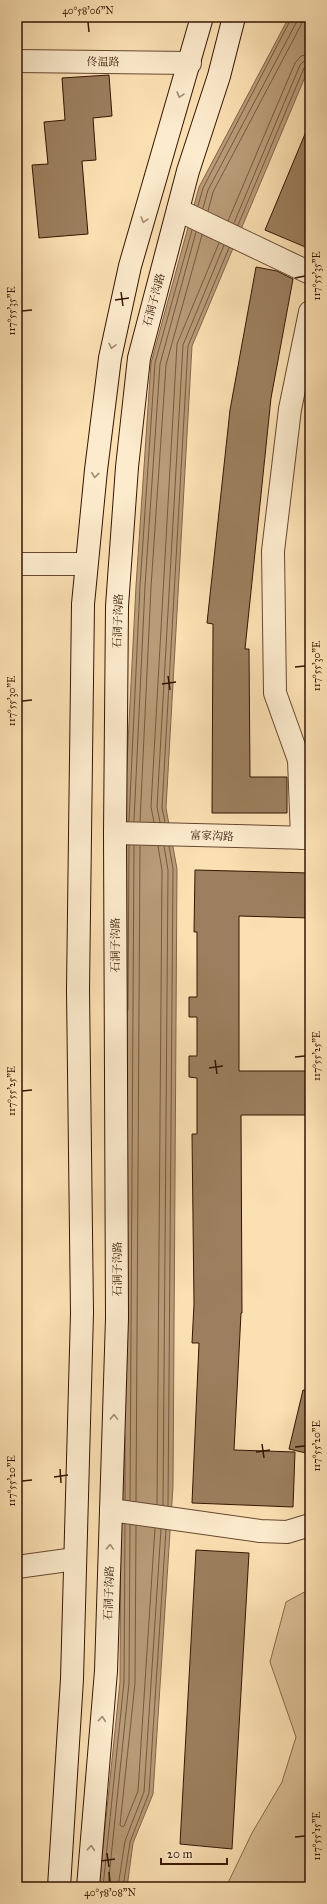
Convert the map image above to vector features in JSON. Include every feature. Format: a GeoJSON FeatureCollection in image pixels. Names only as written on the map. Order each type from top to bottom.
{"type":"FeatureCollection","features":[{"type":"Feature","properties":{"kind":"main road"},"geometry":{"type":"LineString","coordinates":[[59,1887],[72,1679],[82,1313],[78,990],[83,604],[86,564],[110,358],[130,266],[190,63],[202,17]]}},
{"type":"Feature","properties":{"kind":"main road","name":"石洞子沟路"},"geometry":{"type":"LineString","coordinates":[[88,1887],[106,1671],[114,1510],[117,1318],[119,833],[117,606],[127,467],[139,358],[184,213],[188,171],[219,76],[234,17]]}},
{"type":"Feature","properties":{"kind":"main road","name":"佟温路"},"geometry":{"type":"LineString","coordinates":[[17,61],[190,63]]}},
{"type":"Feature","properties":{"kind":"main road"},"geometry":{"type":"LineString","coordinates":[[184,213],[310,273]]}},
{"type":"Feature","properties":{"kind":"main road"},"geometry":{"type":"LineString","coordinates":[[306,838],[299,760],[275,693],[273,551],[290,409],[310,312]]}},
{"type":"Feature","properties":{"kind":"main road"},"geometry":{"type":"LineString","coordinates":[[17,564],[86,564]]}},
{"type":"Feature","properties":{"kind":"main road","name":"富家沟路"},"geometry":{"type":"LineString","coordinates":[[119,833],[306,838]]}},
{"type":"Feature","properties":{"kind":"main road"},"geometry":{"type":"LineString","coordinates":[[114,1510],[260,1531],[287,1532],[310,1526]]}},
{"type":"Feature","properties":{"kind":"main road"},"geometry":{"type":"LineString","coordinates":[[17,1567],[75,1559]]}},
{"type":"Feature","properties":{"kind":"shaded area"},"geometry":{"type":"Polygon","coordinates":[[[310,1589],[310,1887],[226,1887],[252,1833],[282,1782],[296,1737],[270,1662],[286,1602],[310,1589]]]}},
{"type":"Feature","properties":{"kind":"water"},"geometry":{"type":"Polygon","coordinates":[[[289,17],[310,17],[310,65],[192,346],[166,808],[177,869],[173,1486],[153,1794],[133,1843],[127,1887],[99,1887],[120,1682],[125,802],[136,586],[151,363],[199,187],[289,17]]]}},
{"type":"Feature","properties":{"kind":"building"},"geometry":{"type":"Polygon","coordinates":[[[109,75],[112,116],[93,118],[96,160],[82,161],[88,234],[39,238],[32,165],[48,164],[44,122],[65,120],[62,78],[109,75]]]}},
{"type":"Feature","properties":{"kind":"building"},"geometry":{"type":"Polygon","coordinates":[[[310,122],[310,249],[265,230],[310,122]]]}},
{"type":"Feature","properties":{"kind":"building"},"geometry":{"type":"Polygon","coordinates":[[[256,267],[277,271],[293,279],[271,398],[245,649],[249,649],[250,777],[287,777],[287,813],[212,813],[213,624],[207,623],[230,410],[256,267]]]}},
{"type":"Feature","properties":{"kind":"building"},"geometry":{"type":"Polygon","coordinates":[[[195,870],[310,873],[310,918],[239,916],[239,1071],[310,1071],[310,1115],[241,1115],[242,1313],[234,1450],[295,1452],[293,1507],[192,1503],[199,1343],[192,1343],[194,1304],[192,1134],[197,1134],[197,1078],[189,1077],[189,1056],[197,1056],[197,1017],[189,1017],[189,997],[197,997],[197,932],[194,932],[195,870]]]}},
{"type":"Feature","properties":{"kind":"building"},"geometry":{"type":"Polygon","coordinates":[[[303,1390],[310,1391],[310,1454],[289,1449],[303,1390]]]}},
{"type":"Feature","properties":{"kind":"building"},"geometry":{"type":"Polygon","coordinates":[[[196,1550],[249,1553],[232,1849],[180,1844],[196,1550]]]}}]}
